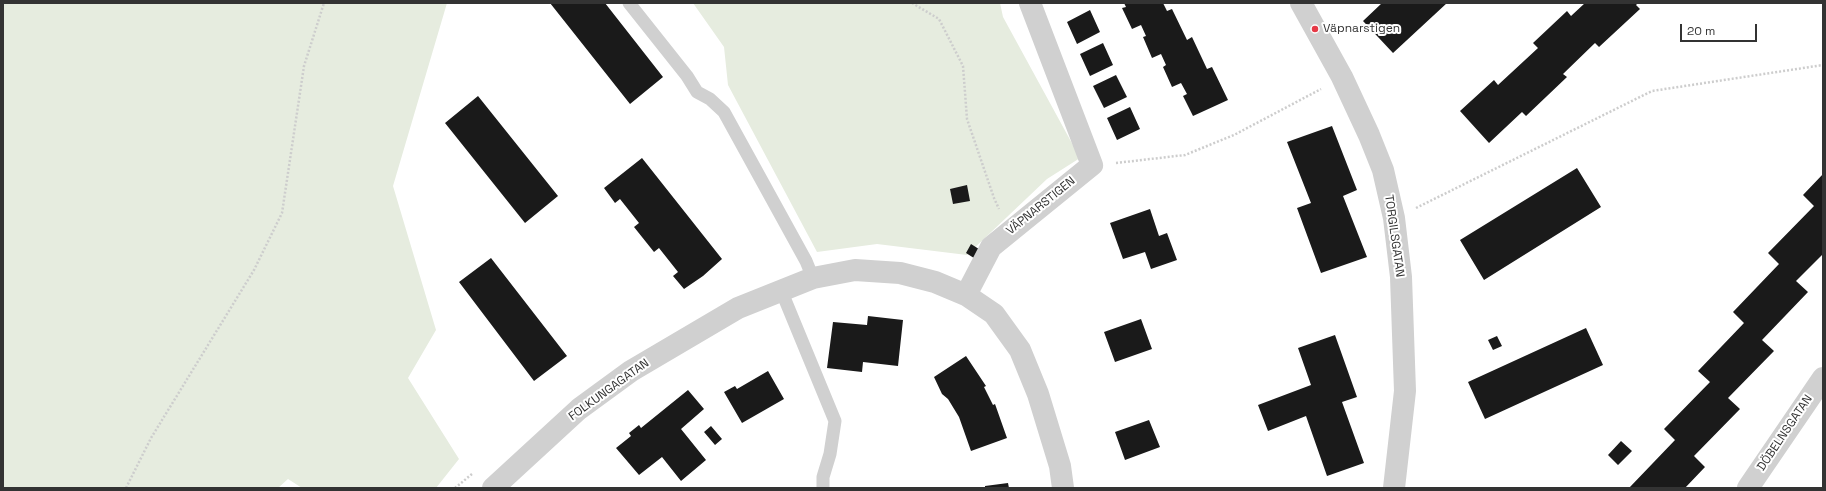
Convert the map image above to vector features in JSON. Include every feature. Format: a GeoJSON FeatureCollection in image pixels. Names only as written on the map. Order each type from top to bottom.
{"type":"FeatureCollection","features":[{"type":"Feature","properties":{"kind":"street"},"geometry":{"type":"LineString","coordinates":[[1030,3],[1092,165]]}},
{"type":"Feature","properties":{"kind":"street","name":"TORGILSGATAN"},"geometry":{"type":"LineString","coordinates":[[1300,3],[1342,78],[1363,122],[1383,170],[1394,218],[1401,277],[1405,391],[1394,488]]}},
{"type":"Feature","properties":{"kind":"street","name":"VÄPNARSTIGEN"},"geometry":{"type":"LineString","coordinates":[[966,295],[991,247],[1045,205],[1092,165]]}},
{"type":"Feature","properties":{"kind":"street","name":"FOLKUNGAGATAN"},"geometry":{"type":"LineString","coordinates":[[493,488],[579,409],[631,371],[738,308],[813,278],[855,270],[900,273],[935,282],[966,295],[994,314],[1020,350],[1038,394],[1060,466],[1063,488]]}},
{"type":"Feature","properties":{"kind":"street","name":"DÖBELNSGATAN"},"geometry":{"type":"LineString","coordinates":[[1748,488],[1823,378]]}},
{"type":"Feature","properties":{"kind":"lane"},"geometry":{"type":"LineString","coordinates":[[629,3],[687,76],[697,92],[710,98],[724,112],[799,248],[813,278]]}},
{"type":"Feature","properties":{"kind":"lane"},"geometry":{"type":"LineString","coordinates":[[781,290],[835,421],[830,454],[823,477],[823,488]]}},
{"type":"Feature","properties":{"kind":"path"},"geometry":{"type":"LineString","coordinates":[[126,488],[151,438],[254,270],[282,213],[304,66],[324,3]]}},
{"type":"Feature","properties":{"kind":"path"},"geometry":{"type":"LineString","coordinates":[[912,3],[939,19],[963,66],[967,119],[994,198],[1011,230]]}},
{"type":"Feature","properties":{"kind":"path"},"geometry":{"type":"LineString","coordinates":[[1394,218],[1652,91],[1823,65]]}},
{"type":"Feature","properties":{"kind":"path"},"geometry":{"type":"LineString","coordinates":[[1092,165],[1185,155],[1234,135],[1342,78]]}},
{"type":"Feature","properties":{"kind":"shaded area"},"geometry":{"type":"Polygon","coordinates":[[[3,3],[447,3],[393,186],[436,330],[408,378],[459,459],[436,488],[302,488],[288,479],[278,488],[3,488],[3,3]]]}},
{"type":"Feature","properties":{"kind":"shaded area"},"geometry":{"type":"Polygon","coordinates":[[[693,3],[1000,3],[1003,17],[1080,158],[1047,179],[967,255],[877,244],[817,252],[728,85],[724,47],[693,3]]]}},
{"type":"Feature","properties":{"kind":"building"},"geometry":{"type":"Polygon","coordinates":[[[550,3],[605,3],[663,77],[630,104],[550,3]]]}},
{"type":"Feature","properties":{"kind":"building"},"geometry":{"type":"Polygon","coordinates":[[[1124,3],[1163,3],[1167,11],[1172,9],[1187,40],[1192,37],[1207,69],[1212,67],[1228,100],[1193,116],[1183,96],[1187,94],[1181,83],[1172,87],[1163,67],[1166,65],[1161,54],[1152,58],[1143,37],[1146,36],[1141,25],[1132,29],[1122,8],[1126,7],[1124,3]]]}},
{"type":"Feature","properties":{"kind":"building"},"geometry":{"type":"Polygon","coordinates":[[[1382,3],[1447,3],[1393,53],[1363,21],[1382,3]]]}},
{"type":"Feature","properties":{"kind":"building"},"geometry":{"type":"Polygon","coordinates":[[[1585,3],[1638,3],[1636,5],[1640,9],[1599,47],[1595,43],[1563,74],[1567,77],[1526,116],[1522,112],[1489,143],[1460,111],[1494,80],[1498,85],[1538,48],[1533,43],[1567,11],[1571,16],[1585,3]]]}},
{"type":"Feature","properties":{"kind":"building"},"geometry":{"type":"Polygon","coordinates":[[[1090,10],[1100,32],[1077,44],[1067,22],[1090,10]]]}},
{"type":"Feature","properties":{"kind":"building"},"geometry":{"type":"Polygon","coordinates":[[[1103,43],[1113,65],[1090,76],[1080,54],[1103,43]]]}},
{"type":"Feature","properties":{"kind":"building"},"geometry":{"type":"Polygon","coordinates":[[[1116,75],[1127,97],[1104,108],[1093,86],[1116,75]]]}},
{"type":"Feature","properties":{"kind":"building"},"geometry":{"type":"Polygon","coordinates":[[[478,96],[558,196],[525,223],[445,123],[478,96]]]}},
{"type":"Feature","properties":{"kind":"building"},"geometry":{"type":"Polygon","coordinates":[[[1130,107],[1140,129],[1117,140],[1107,118],[1130,107]]]}},
{"type":"Feature","properties":{"kind":"building"},"geometry":{"type":"Polygon","coordinates":[[[1332,126],[1357,190],[1343,196],[1367,257],[1321,273],[1297,208],[1311,203],[1287,142],[1332,126]]]}},
{"type":"Feature","properties":{"kind":"building"},"geometry":{"type":"Polygon","coordinates":[[[642,158],[722,259],[703,276],[684,289],[673,276],[678,272],[659,248],[654,252],[634,227],[639,223],[620,199],[615,203],[604,188],[642,158]]]}},
{"type":"Feature","properties":{"kind":"building"},"geometry":{"type":"Polygon","coordinates":[[[1577,168],[1601,207],[1484,280],[1460,240],[1577,168]]]}},
{"type":"Feature","properties":{"kind":"building"},"geometry":{"type":"Polygon","coordinates":[[[1823,174],[1823,254],[1796,281],[1808,292],[1762,340],[1774,351],[1728,398],[1740,409],[1694,456],[1705,467],[1685,488],[1629,488],[1675,440],[1664,429],[1710,382],[1698,371],[1744,323],[1733,312],[1779,264],[1768,253],[1814,206],[1803,195],[1823,174]]]}},
{"type":"Feature","properties":{"kind":"building"},"geometry":{"type":"Polygon","coordinates":[[[967,185],[970,201],[953,204],[950,189],[967,185]]]}},
{"type":"Feature","properties":{"kind":"building"},"geometry":{"type":"Polygon","coordinates":[[[1150,209],[1159,236],[1167,233],[1177,260],[1151,269],[1145,252],[1123,259],[1110,223],[1150,209]]]}},
{"type":"Feature","properties":{"kind":"building"},"geometry":{"type":"Polygon","coordinates":[[[971,244],[982,251],[977,260],[966,253],[971,244]]]}},
{"type":"Feature","properties":{"kind":"building"},"geometry":{"type":"Polygon","coordinates":[[[491,258],[567,356],[534,381],[459,282],[491,258]]]}},
{"type":"Feature","properties":{"kind":"building"},"geometry":{"type":"Polygon","coordinates":[[[868,316],[903,320],[898,366],[863,362],[862,372],[827,368],[833,322],[867,325],[868,316]]]}},
{"type":"Feature","properties":{"kind":"building"},"geometry":{"type":"Polygon","coordinates":[[[1141,319],[1152,349],[1115,362],[1104,332],[1141,319]]]}},
{"type":"Feature","properties":{"kind":"building"},"geometry":{"type":"Polygon","coordinates":[[[1586,328],[1603,365],[1485,419],[1468,382],[1586,328]]]}},
{"type":"Feature","properties":{"kind":"building"},"geometry":{"type":"Polygon","coordinates":[[[1335,335],[1357,397],[1342,402],[1364,463],[1327,476],[1306,416],[1268,431],[1258,405],[1311,385],[1298,348],[1335,335]]]}},
{"type":"Feature","properties":{"kind":"building"},"geometry":{"type":"Polygon","coordinates":[[[1497,336],[1502,346],[1493,350],[1488,340],[1497,336]]]}},
{"type":"Feature","properties":{"kind":"building"},"geometry":{"type":"Polygon","coordinates":[[[966,356],[986,386],[984,387],[993,405],[995,404],[1007,438],[971,451],[959,417],[948,399],[942,394],[934,377],[966,356]]]}},
{"type":"Feature","properties":{"kind":"building"},"geometry":{"type":"Polygon","coordinates":[[[768,371],[784,399],[742,423],[724,392],[735,386],[737,389],[768,371]]]}},
{"type":"Feature","properties":{"kind":"building"},"geometry":{"type":"Polygon","coordinates":[[[688,390],[704,409],[681,429],[706,460],[681,481],[662,457],[639,475],[616,448],[631,436],[629,433],[639,425],[641,428],[688,390]]]}},
{"type":"Feature","properties":{"kind":"building"},"geometry":{"type":"Polygon","coordinates":[[[1149,420],[1160,447],[1125,460],[1115,432],[1149,420]]]}},
{"type":"Feature","properties":{"kind":"building"},"geometry":{"type":"Polygon","coordinates":[[[711,426],[722,439],[715,445],[704,432],[711,426]]]}},
{"type":"Feature","properties":{"kind":"building"},"geometry":{"type":"Polygon","coordinates":[[[1621,441],[1632,451],[1618,465],[1608,455],[1621,441]]]}},
{"type":"Feature","properties":{"kind":"building"},"geometry":{"type":"Polygon","coordinates":[[[1008,483],[1009,488],[985,488],[985,486],[1008,483]]]}},
{"type":"Feature","properties":{"kind":"place","name":"Väpnarstigen"},"geometry":{"type":"Point","coordinates":[1315,29]}}]}
